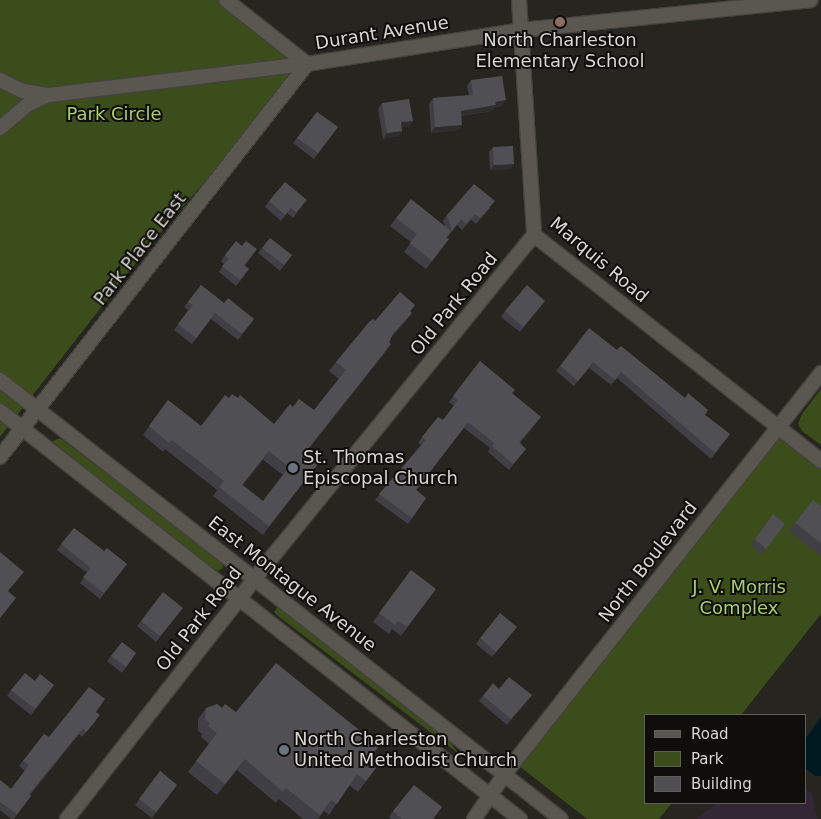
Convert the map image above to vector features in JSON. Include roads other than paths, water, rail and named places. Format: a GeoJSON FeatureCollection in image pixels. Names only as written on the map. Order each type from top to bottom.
{"type":"FeatureCollection","features":[{"type":"Feature","properties":{"kind":"street"},"geometry":{"type":"LineString","coordinates":[[226,0],[308,64]]}},
{"type":"Feature","properties":{"kind":"street","name":"Marquis Road"},"geometry":{"type":"LineString","coordinates":[[519,0],[534,235],[821,461]]}},
{"type":"Feature","properties":{"kind":"street","name":"Durant Avenue"},"geometry":{"type":"LineString","coordinates":[[0,80],[23,91],[49,95],[308,64],[522,30],[810,0]]}},
{"type":"Feature","properties":{"kind":"street","name":"Park Place East"},"geometry":{"type":"LineString","coordinates":[[0,457],[308,64]]}},
{"type":"Feature","properties":{"kind":"street","name":"Durant Avenue"},"geometry":{"type":"LineString","coordinates":[[0,128],[27,105],[49,95]]}},
{"type":"Feature","properties":{"kind":"street","name":"Old Park Road"},"geometry":{"type":"LineString","coordinates":[[67,819],[255,578],[534,235]]}},
{"type":"Feature","properties":{"kind":"street","name":"North Boulevard"},"geometry":{"type":"LineString","coordinates":[[474,819],[504,775],[821,373]]}},
{"type":"Feature","properties":{"kind":"street","name":"East Montague Avenue"},"geometry":{"type":"LineString","coordinates":[[0,380],[561,819]]}},
{"type":"Feature","properties":{"kind":"street"},"geometry":{"type":"LineString","coordinates":[[0,412],[520,819]]}},
{"type":"Feature","properties":{"kind":"water"},"geometry":{"type":"Polygon","coordinates":[[[821,717],[821,776],[815,776],[806,769],[806,738],[821,717]]]}},
{"type":"Feature","properties":{"kind":"place","name":"North Charleston Elementary School"},"geometry":{"type":"Point","coordinates":[560,22]}},
{"type":"Feature","properties":{"kind":"place","name":"St. Thomas Episcopal Church"},"geometry":{"type":"Point","coordinates":[293,468]}},
{"type":"Feature","properties":{"kind":"place","name":"North Charleston United Methodist Church"},"geometry":{"type":"Point","coordinates":[284,750]}},
{"type":"Feature","properties":{"kind":"park label","name":"Park Circle"},"geometry":{"type":"Point","coordinates":[114,114]}},
{"type":"Feature","properties":{"kind":"park label","name":"J. V. Morris Complex"},"geometry":{"type":"Point","coordinates":[739,598]}}]}
